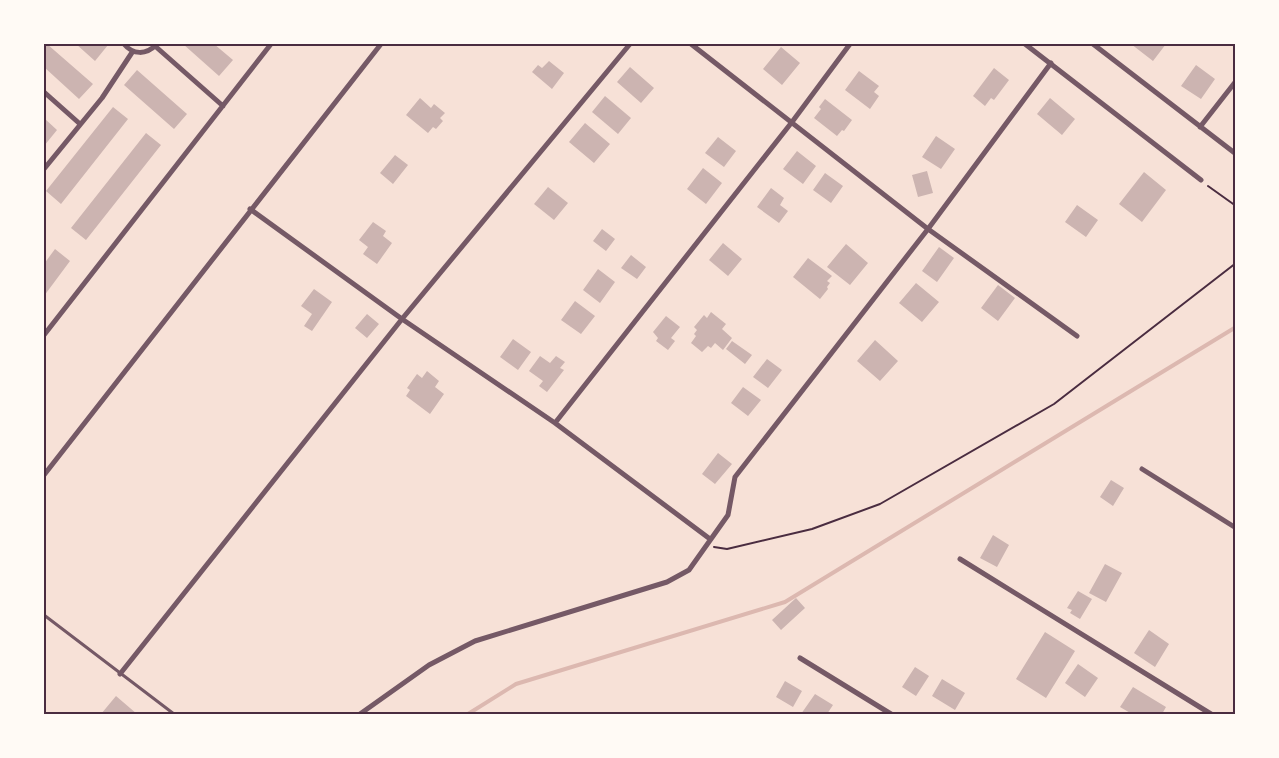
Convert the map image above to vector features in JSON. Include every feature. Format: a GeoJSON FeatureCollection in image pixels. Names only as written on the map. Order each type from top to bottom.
{"type":"FeatureCollection","features":[{"type":"Feature","properties":{"kind":"street"},"geometry":{"type":"LineString","coordinates":[[124,44],[133,51],[145,52],[156,45],[223,106]]}},
{"type":"Feature","properties":{"kind":"street"},"geometry":{"type":"LineString","coordinates":[[44,335],[271,44]]}},
{"type":"Feature","properties":{"kind":"street"},"geometry":{"type":"LineString","coordinates":[[44,475],[381,44]]}},
{"type":"Feature","properties":{"kind":"street"},"geometry":{"type":"LineString","coordinates":[[120,674],[402,319],[630,44]]}},
{"type":"Feature","properties":{"kind":"street"},"geometry":{"type":"LineString","coordinates":[[691,44],[928,229],[1077,336]]}},
{"type":"Feature","properties":{"kind":"street"},"geometry":{"type":"LineString","coordinates":[[555,423],[792,122],[850,44]]}},
{"type":"Feature","properties":{"kind":"street"},"geometry":{"type":"LineString","coordinates":[[1025,44],[1201,180]]}},
{"type":"Feature","properties":{"kind":"street"},"geometry":{"type":"LineString","coordinates":[[1093,44],[1236,154]]}},
{"type":"Feature","properties":{"kind":"street"},"geometry":{"type":"LineString","coordinates":[[44,169],[102,98],[133,51]]}},
{"type":"Feature","properties":{"kind":"street"},"geometry":{"type":"LineString","coordinates":[[360,714],[429,665],[475,641],[667,582],[689,570],[728,515],[735,477],[928,229],[1052,63]]}},
{"type":"Feature","properties":{"kind":"street"},"geometry":{"type":"LineString","coordinates":[[1200,127],[1236,81]]}},
{"type":"Feature","properties":{"kind":"street"},"geometry":{"type":"LineString","coordinates":[[44,92],[80,124]]}},
{"type":"Feature","properties":{"kind":"street"},"geometry":{"type":"LineString","coordinates":[[250,209],[402,319],[555,423],[708,542]]}},
{"type":"Feature","properties":{"kind":"street"},"geometry":{"type":"LineString","coordinates":[[1142,469],[1236,528]]}},
{"type":"Feature","properties":{"kind":"street"},"geometry":{"type":"LineString","coordinates":[[960,560],[1211,714]]}},
{"type":"Feature","properties":{"kind":"street"},"geometry":{"type":"LineString","coordinates":[[800,658],[891,714]]}},
{"type":"Feature","properties":{"kind":"lane"},"geometry":{"type":"LineString","coordinates":[[44,615],[174,714]]}},
{"type":"Feature","properties":{"kind":"path"},"geometry":{"type":"LineString","coordinates":[[1201,180],[1236,206]]}},
{"type":"Feature","properties":{"kind":"path"},"geometry":{"type":"LineString","coordinates":[[708,542],[727,549],[750,545],[812,529],[880,504],[1054,404],[1236,263]]}},
{"type":"Feature","properties":{"kind":"building"},"geometry":{"type":"Polygon","coordinates":[[[44,44],[47,44],[93,84],[79,99],[44,67],[44,44]]]}},
{"type":"Feature","properties":{"kind":"building"},"geometry":{"type":"Polygon","coordinates":[[[76,44],[106,44],[108,45],[95,61],[76,44]]]}},
{"type":"Feature","properties":{"kind":"building"},"geometry":{"type":"Polygon","coordinates":[[[183,44],[214,44],[233,60],[219,76],[183,44]]]}},
{"type":"Feature","properties":{"kind":"building"},"geometry":{"type":"Polygon","coordinates":[[[1131,44],[1166,44],[1153,61],[1131,44]]]}},
{"type":"Feature","properties":{"kind":"building"},"geometry":{"type":"Polygon","coordinates":[[[781,47],[800,63],[782,85],[763,69],[781,47]]]}},
{"type":"Feature","properties":{"kind":"building"},"geometry":{"type":"Polygon","coordinates":[[[549,61],[564,73],[552,89],[532,72],[538,65],[542,68],[549,61]]]}},
{"type":"Feature","properties":{"kind":"building"},"geometry":{"type":"Polygon","coordinates":[[[1196,65],[1215,79],[1201,99],[1181,86],[1196,65]]]}},
{"type":"Feature","properties":{"kind":"building"},"geometry":{"type":"Polygon","coordinates":[[[630,67],[654,88],[641,103],[617,82],[630,67]]]}},
{"type":"Feature","properties":{"kind":"building"},"geometry":{"type":"Polygon","coordinates":[[[994,68],[1009,80],[994,100],[991,98],[985,106],[973,96],[994,68]]]}},
{"type":"Feature","properties":{"kind":"building"},"geometry":{"type":"Polygon","coordinates":[[[137,70],[187,114],[174,129],[124,85],[137,70]]]}},
{"type":"Feature","properties":{"kind":"building"},"geometry":{"type":"Polygon","coordinates":[[[859,71],[879,86],[874,92],[879,96],[870,109],[845,90],[859,71]]]}},
{"type":"Feature","properties":{"kind":"building"},"geometry":{"type":"Polygon","coordinates":[[[605,96],[631,118],[618,134],[592,112],[605,96]]]}},
{"type":"Feature","properties":{"kind":"building"},"geometry":{"type":"Polygon","coordinates":[[[420,98],[431,108],[434,104],[445,113],[440,118],[443,121],[436,129],[433,127],[428,133],[406,115],[420,98]]]}},
{"type":"Feature","properties":{"kind":"building"},"geometry":{"type":"Polygon","coordinates":[[[1050,98],[1075,119],[1062,135],[1037,114],[1050,98]]]}},
{"type":"Feature","properties":{"kind":"building"},"geometry":{"type":"Polygon","coordinates":[[[825,99],[852,120],[837,136],[814,118],[825,99]]]}},
{"type":"Feature","properties":{"kind":"building"},"geometry":{"type":"Polygon","coordinates":[[[113,107],[128,119],[61,204],[46,191],[113,107]]]}},
{"type":"Feature","properties":{"kind":"building"},"geometry":{"type":"Polygon","coordinates":[[[44,118],[57,130],[44,146],[44,118]]]}},
{"type":"Feature","properties":{"kind":"building"},"geometry":{"type":"Polygon","coordinates":[[[585,123],[610,144],[594,163],[569,142],[585,123]]]}},
{"type":"Feature","properties":{"kind":"building"},"geometry":{"type":"Polygon","coordinates":[[[146,133],[161,145],[86,240],[71,228],[146,133]]]}},
{"type":"Feature","properties":{"kind":"building"},"geometry":{"type":"Polygon","coordinates":[[[936,136],[955,149],[941,169],[922,157],[936,136]]]}},
{"type":"Feature","properties":{"kind":"building"},"geometry":{"type":"Polygon","coordinates":[[[718,137],[736,151],[724,167],[705,153],[718,137]]]}},
{"type":"Feature","properties":{"kind":"building"},"geometry":{"type":"Polygon","coordinates":[[[797,151],[816,166],[803,184],[783,169],[797,151]]]}},
{"type":"Feature","properties":{"kind":"building"},"geometry":{"type":"Polygon","coordinates":[[[395,155],[408,165],[393,184],[380,173],[395,155]]]}},
{"type":"Feature","properties":{"kind":"building"},"geometry":{"type":"Polygon","coordinates":[[[703,168],[722,183],[706,204],[687,189],[703,168]]]}},
{"type":"Feature","properties":{"kind":"building"},"geometry":{"type":"Polygon","coordinates":[[[927,171],[933,193],[918,197],[912,175],[927,171]]]}},
{"type":"Feature","properties":{"kind":"building"},"geometry":{"type":"Polygon","coordinates":[[[1144,172],[1166,190],[1142,222],[1119,204],[1144,172]]]}},
{"type":"Feature","properties":{"kind":"building"},"geometry":{"type":"Polygon","coordinates":[[[825,173],[843,186],[831,203],[813,190],[825,173]]]}},
{"type":"Feature","properties":{"kind":"building"},"geometry":{"type":"Polygon","coordinates":[[[548,187],[568,203],[554,220],[534,204],[548,187]]]}},
{"type":"Feature","properties":{"kind":"building"},"geometry":{"type":"Polygon","coordinates":[[[771,188],[784,198],[780,205],[788,211],[779,223],[757,207],[771,188]]]}},
{"type":"Feature","properties":{"kind":"building"},"geometry":{"type":"Polygon","coordinates":[[[1077,205],[1098,220],[1086,237],[1065,222],[1077,205]]]}},
{"type":"Feature","properties":{"kind":"building"},"geometry":{"type":"Polygon","coordinates":[[[373,222],[386,231],[383,236],[392,243],[377,264],[363,254],[368,247],[359,240],[373,222]]]}},
{"type":"Feature","properties":{"kind":"building"},"geometry":{"type":"Polygon","coordinates":[[[602,229],[615,239],[606,251],[593,241],[602,229]]]}},
{"type":"Feature","properties":{"kind":"building"},"geometry":{"type":"Polygon","coordinates":[[[723,243],[742,259],[728,276],[709,260],[723,243]]]}},
{"type":"Feature","properties":{"kind":"building"},"geometry":{"type":"Polygon","coordinates":[[[846,244],[868,263],[850,285],[827,267],[846,244]]]}},
{"type":"Feature","properties":{"kind":"building"},"geometry":{"type":"Polygon","coordinates":[[[939,247],[954,258],[937,282],[922,271],[939,247]]]}},
{"type":"Feature","properties":{"kind":"building"},"geometry":{"type":"Polygon","coordinates":[[[55,249],[70,261],[44,296],[44,264],[55,249]]]}},
{"type":"Feature","properties":{"kind":"building"},"geometry":{"type":"Polygon","coordinates":[[[631,255],[646,267],[637,279],[621,268],[631,255]]]}},
{"type":"Feature","properties":{"kind":"building"},"geometry":{"type":"Polygon","coordinates":[[[808,258],[832,276],[827,281],[830,283],[828,289],[820,299],[793,277],[808,258]]]}},
{"type":"Feature","properties":{"kind":"building"},"geometry":{"type":"Polygon","coordinates":[[[598,269],[615,282],[600,303],[583,290],[598,269]]]}},
{"type":"Feature","properties":{"kind":"building"},"geometry":{"type":"Polygon","coordinates":[[[916,283],[939,302],[922,322],[899,303],[916,283]]]}},
{"type":"Feature","properties":{"kind":"building"},"geometry":{"type":"Polygon","coordinates":[[[998,285],[1015,298],[998,321],[981,308],[998,285]]]}},
{"type":"Feature","properties":{"kind":"building"},"geometry":{"type":"Polygon","coordinates":[[[314,289],[332,302],[312,331],[304,326],[312,314],[301,306],[314,289]]]}},
{"type":"Feature","properties":{"kind":"building"},"geometry":{"type":"Polygon","coordinates":[[[575,301],[595,316],[581,334],[561,320],[575,301]]]}},
{"type":"Feature","properties":{"kind":"building"},"geometry":{"type":"Polygon","coordinates":[[[711,312],[726,324],[722,329],[732,338],[723,350],[715,343],[711,348],[708,346],[702,352],[691,343],[696,336],[694,334],[697,330],[694,327],[704,315],[707,318],[711,312]]]}},
{"type":"Feature","properties":{"kind":"building"},"geometry":{"type":"Polygon","coordinates":[[[367,314],[379,324],[367,338],[355,328],[367,314]]]}},
{"type":"Feature","properties":{"kind":"building"},"geometry":{"type":"Polygon","coordinates":[[[666,316],[680,327],[671,338],[675,341],[668,350],[656,341],[658,338],[653,332],[666,316]]]}},
{"type":"Feature","properties":{"kind":"building"},"geometry":{"type":"Polygon","coordinates":[[[513,339],[531,352],[518,370],[500,357],[513,339]]]}},
{"type":"Feature","properties":{"kind":"building"},"geometry":{"type":"Polygon","coordinates":[[[875,340],[898,361],[880,381],[857,361],[875,340]]]}},
{"type":"Feature","properties":{"kind":"building"},"geometry":{"type":"Polygon","coordinates":[[[732,341],[752,355],[745,364],[726,349],[732,341]]]}},
{"type":"Feature","properties":{"kind":"building"},"geometry":{"type":"Polygon","coordinates":[[[540,356],[550,363],[556,356],[565,362],[560,368],[564,370],[547,392],[539,386],[543,381],[529,371],[540,356]]]}},
{"type":"Feature","properties":{"kind":"building"},"geometry":{"type":"Polygon","coordinates":[[[767,359],[782,370],[768,388],[753,377],[767,359]]]}},
{"type":"Feature","properties":{"kind":"building"},"geometry":{"type":"Polygon","coordinates":[[[427,371],[439,381],[435,387],[444,394],[430,414],[406,396],[410,390],[407,388],[417,374],[422,378],[427,371]]]}},
{"type":"Feature","properties":{"kind":"building"},"geometry":{"type":"Polygon","coordinates":[[[743,387],[761,400],[748,416],[731,403],[743,387]]]}},
{"type":"Feature","properties":{"kind":"building"},"geometry":{"type":"Polygon","coordinates":[[[718,453],[732,464],[715,484],[702,474],[718,453]]]}},
{"type":"Feature","properties":{"kind":"building"},"geometry":{"type":"Polygon","coordinates":[[[1111,480],[1124,488],[1113,506],[1100,497],[1111,480]]]}},
{"type":"Feature","properties":{"kind":"building"},"geometry":{"type":"Polygon","coordinates":[[[993,535],[1009,545],[997,567],[980,558],[993,535]]]}},
{"type":"Feature","properties":{"kind":"building"},"geometry":{"type":"Polygon","coordinates":[[[1105,564],[1122,573],[1106,602],[1089,593],[1105,564]]]}},
{"type":"Feature","properties":{"kind":"building"},"geometry":{"type":"Polygon","coordinates":[[[1078,591],[1092,599],[1080,619],[1070,613],[1072,610],[1067,608],[1078,591]]]}},
{"type":"Feature","properties":{"kind":"building"},"geometry":{"type":"Polygon","coordinates":[[[796,598],[805,608],[781,630],[772,620],[796,598]]]}},
{"type":"Feature","properties":{"kind":"building"},"geometry":{"type":"Polygon","coordinates":[[[1149,630],[1169,644],[1155,667],[1134,653],[1149,630]]]}},
{"type":"Feature","properties":{"kind":"building"},"geometry":{"type":"Polygon","coordinates":[[[1045,632],[1075,651],[1046,698],[1016,679],[1045,632]]]}},
{"type":"Feature","properties":{"kind":"building"},"geometry":{"type":"Polygon","coordinates":[[[1078,664],[1098,678],[1085,697],[1065,683],[1078,664]]]}},
{"type":"Feature","properties":{"kind":"building"},"geometry":{"type":"Polygon","coordinates":[[[915,667],[929,676],[916,696],[902,687],[915,667]]]}},
{"type":"Feature","properties":{"kind":"building"},"geometry":{"type":"Polygon","coordinates":[[[942,679],[965,693],[955,710],[932,696],[942,679]]]}},
{"type":"Feature","properties":{"kind":"building"},"geometry":{"type":"Polygon","coordinates":[[[785,681],[802,691],[793,707],[776,697],[785,681]]]}},
{"type":"Feature","properties":{"kind":"building"},"geometry":{"type":"Polygon","coordinates":[[[1133,687],[1166,707],[1162,714],[1132,714],[1120,707],[1133,687]]]}},
{"type":"Feature","properties":{"kind":"building"},"geometry":{"type":"Polygon","coordinates":[[[815,694],[833,705],[827,714],[801,714],[815,694]]]}},
{"type":"Feature","properties":{"kind":"building"},"geometry":{"type":"Polygon","coordinates":[[[116,696],[137,714],[101,714],[116,696]]]}},
{"type":"Feature","properties":{"kind":"waterway"},"geometry":{"type":"LineString","coordinates":[[468,714],[516,684],[785,602],[1236,327]]}}]}
